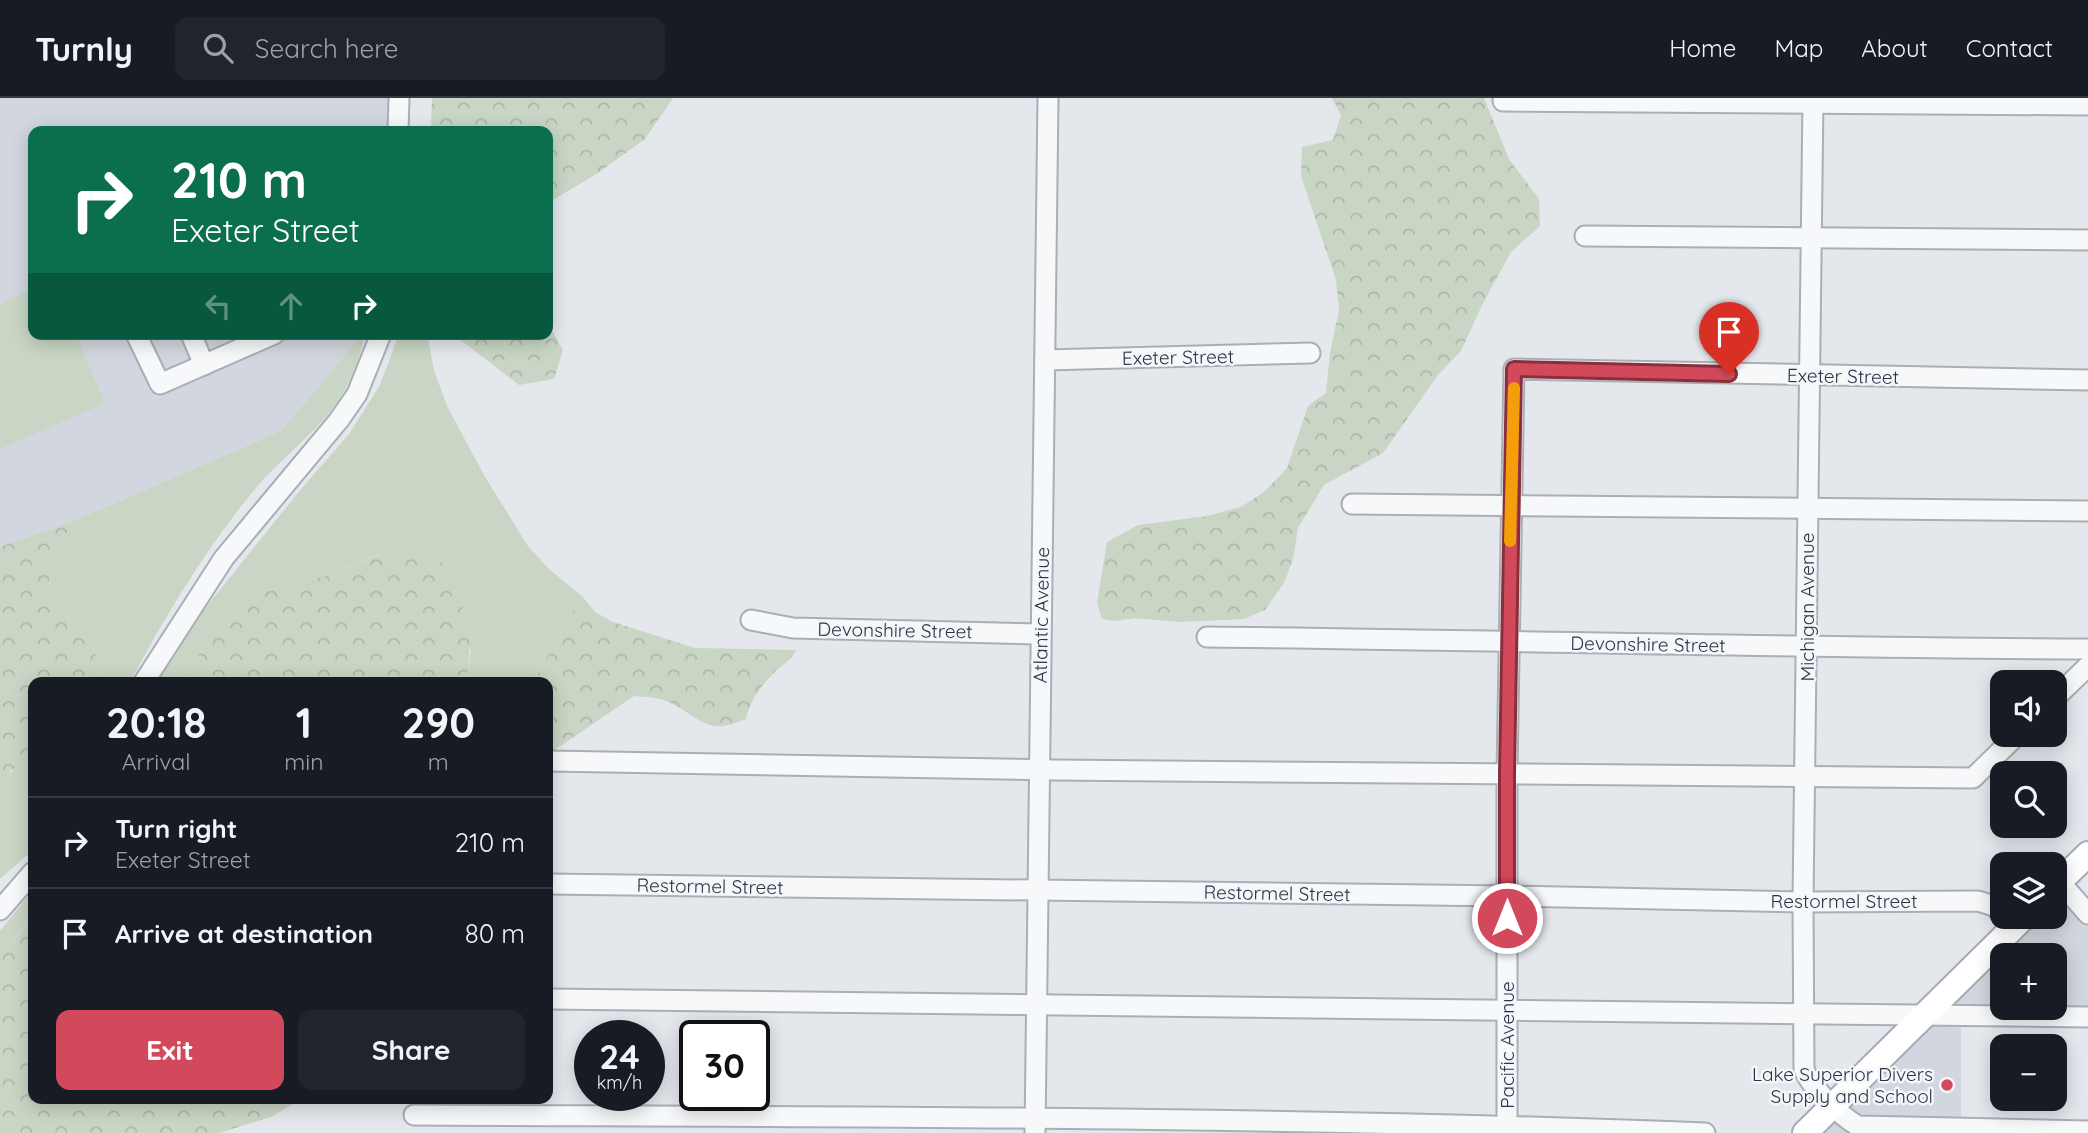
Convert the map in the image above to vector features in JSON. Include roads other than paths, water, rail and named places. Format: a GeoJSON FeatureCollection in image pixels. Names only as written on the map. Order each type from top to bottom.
{"type":"FeatureCollection","features":[{"type":"Feature","properties":{"kind":"main road"},"geometry":{"type":"LineString","coordinates":[[2067,875],[2088,854]]}},
{"type":"Feature","properties":{"kind":"main road"},"geometry":{"type":"LineString","coordinates":[[1805,1133],[1927,1015],[2001,929]]}},
{"type":"Feature","properties":{"kind":"street"},"geometry":{"type":"LineString","coordinates":[[398,126],[400,98]]}},
{"type":"Feature","properties":{"kind":"street","name":"Atlantic Avenue"},"geometry":{"type":"LineString","coordinates":[[1035,1126],[1048,98]]}},
{"type":"Feature","properties":{"kind":"street"},"geometry":{"type":"LineString","coordinates":[[1503,101],[1813,101],[2088,105]]}},
{"type":"Feature","properties":{"kind":"street","name":"Michigan Avenue"},"geometry":{"type":"LineString","coordinates":[[1813,101],[1803,902],[1804,1069],[1811,1083],[1858,1126],[2088,1131]]}},
{"type":"Feature","properties":{"kind":"street"},"geometry":{"type":"LineString","coordinates":[[1585,236],[2088,240]]}},
{"type":"Feature","properties":{"kind":"street"},"geometry":{"type":"LineString","coordinates":[[139,340],[160,384],[204,365],[248,340]]}},
{"type":"Feature","properties":{"kind":"street"},"geometry":{"type":"LineString","coordinates":[[194,340],[204,365]]}},
{"type":"Feature","properties":{"kind":"street"},"geometry":{"type":"LineString","coordinates":[[147,677],[225,558],[345,412],[357,394],[379,340]]}},
{"type":"Feature","properties":{"kind":"street","name":"Exeter Street"},"geometry":{"type":"LineString","coordinates":[[1045,360],[1310,354]]}},
{"type":"Feature","properties":{"kind":"street","name":"Exeter Street"},"geometry":{"type":"LineString","coordinates":[[1514,369],[2088,380]]}},
{"type":"Feature","properties":{"kind":"street","name":"Pacific Avenue"},"geometry":{"type":"LineString","coordinates":[[1507,1129],[1507,774],[1514,369]]}},
{"type":"Feature","properties":{"kind":"street"},"geometry":{"type":"LineString","coordinates":[[1352,504],[2088,511]]}},
{"type":"Feature","properties":{"kind":"street","name":"Devonshire Street"},"geometry":{"type":"LineString","coordinates":[[751,620],[793,628],[1040,634]]}},
{"type":"Feature","properties":{"kind":"street","name":"Devonshire Street"},"geometry":{"type":"LineString","coordinates":[[1207,638],[1510,640],[1807,648],[2088,649]]}},
{"type":"Feature","properties":{"kind":"street"},"geometry":{"type":"LineString","coordinates":[[2067,686],[2088,666]]}},
{"type":"Feature","properties":{"kind":"street"},"geometry":{"type":"LineString","coordinates":[[553,761],[1038,769],[1973,778],[2005,747]]}},
{"type":"Feature","properties":{"kind":"street"},"geometry":{"type":"LineString","coordinates":[[0,910],[28,878]]}},
{"type":"Feature","properties":{"kind":"street","name":"Restormel Street"},"geometry":{"type":"LineString","coordinates":[[553,884],[1803,902],[1978,901],[1990,905]]}},
{"type":"Feature","properties":{"kind":"street"},"geometry":{"type":"LineString","coordinates":[[2067,894],[2088,914]]}},
{"type":"Feature","properties":{"kind":"street"},"geometry":{"type":"LineString","coordinates":[[553,999],[2088,1017]]}},
{"type":"Feature","properties":{"kind":"street"},"geometry":{"type":"LineString","coordinates":[[414,1115],[538,1107],[1035,1126],[1705,1133]]}},
{"type":"Feature","properties":{"kind":"place","name":"Lake Superior Divers Supply and School"},"geometry":{"type":"Point","coordinates":[1947,1085]}}]}
